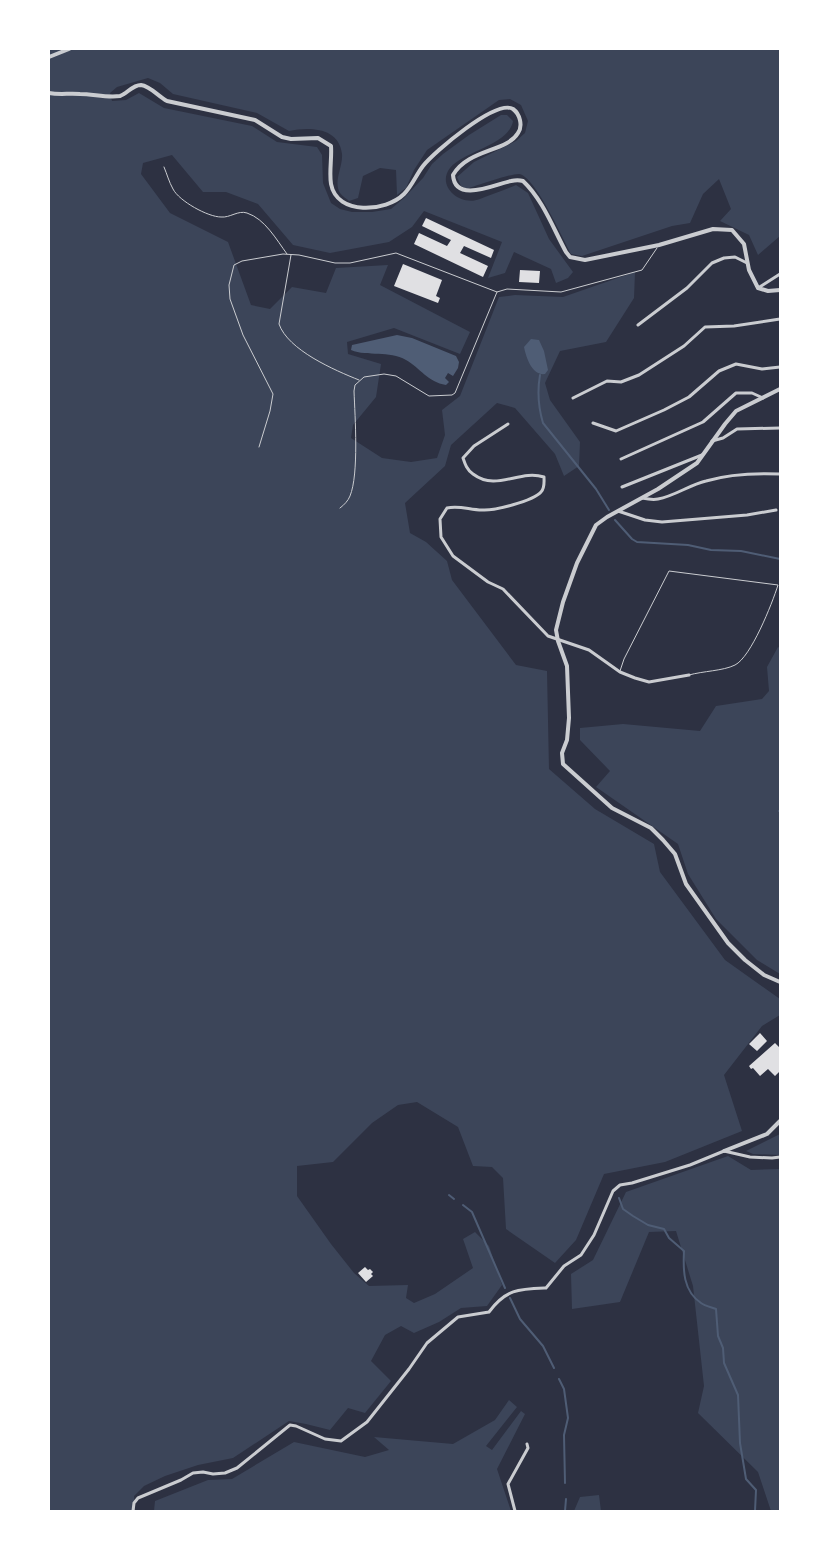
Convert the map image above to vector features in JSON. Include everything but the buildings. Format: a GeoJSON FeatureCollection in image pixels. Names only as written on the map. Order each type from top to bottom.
{"type":"FeatureCollection","features":[{"type":"Feature","properties":{"kind":"street"},"geometry":{"type":"LineString","coordinates":[[49,57],[69,49]]}},
{"type":"Feature","properties":{"kind":"street"},"geometry":{"type":"LineString","coordinates":[[49,93],[59,95],[117,96],[123,95],[134,87],[142,85],[151,88],[155,93],[167,100],[255,120],[282,137],[291,139],[318,138],[331,146],[331,184],[334,191],[342,202],[360,207],[376,207],[394,202],[404,195],[423,167],[441,148],[494,111],[508,108],[514,110],[520,120],[518,133],[500,146],[476,155],[461,164],[453,175],[455,184],[460,188],[487,189],[513,180],[524,181],[531,188],[570,257],[585,260],[659,245],[713,229],[732,230],[744,244],[747,254],[746,263],[758,288],[768,292],[780,290]]}},
{"type":"Feature","properties":{"kind":"street"},"geometry":{"type":"LineString","coordinates":[[638,325],[687,288],[712,263],[724,258],[735,257],[746,263]]}},
{"type":"Feature","properties":{"kind":"street"},"geometry":{"type":"LineString","coordinates":[[758,288],[780,274]]}},
{"type":"Feature","properties":{"kind":"street"},"geometry":{"type":"LineString","coordinates":[[572,398],[607,381],[621,382],[639,375],[684,346],[705,327],[734,326],[780,319]]}},
{"type":"Feature","properties":{"kind":"street"},"geometry":{"type":"LineString","coordinates":[[593,423],[616,431],[638,422],[690,397],[719,371],[736,364],[762,369],[780,367]]}},
{"type":"Feature","properties":{"kind":"street"},"geometry":{"type":"LineString","coordinates":[[779,390],[736,411],[697,463],[681,475],[606,517],[596,525],[569,584],[556,630],[567,666],[569,718],[567,740],[562,753],[564,764],[612,808],[651,828],[663,840],[675,854],[686,884],[728,943],[744,960],[764,975],[780,982]]}},
{"type":"Feature","properties":{"kind":"street"},"geometry":{"type":"LineString","coordinates":[[621,459],[703,422],[736,394],[752,393],[764,398]]}},
{"type":"Feature","properties":{"kind":"street"},"geometry":{"type":"LineString","coordinates":[[508,424],[474,446],[463,458],[465,464],[470,472],[481,480],[493,482],[535,474],[544,477],[544,485],[541,492],[528,499],[492,510],[455,506],[443,511],[440,519],[440,536],[454,556],[488,582],[503,590],[548,636],[558,641],[589,650],[620,672],[649,682],[689,675]]}},
{"type":"Feature","properties":{"kind":"street"},"geometry":{"type":"LineString","coordinates":[[712,441],[723,438],[737,429],[780,428]]}},
{"type":"Feature","properties":{"kind":"street"},"geometry":{"type":"LineString","coordinates":[[622,486],[702,455]]}},
{"type":"Feature","properties":{"kind":"street"},"geometry":{"type":"LineString","coordinates":[[642,498],[657,500],[683,491],[703,481],[720,477],[780,474]]}},
{"type":"Feature","properties":{"kind":"street"},"geometry":{"type":"LineString","coordinates":[[618,511],[645,520],[662,522],[747,515],[776,510]]}},
{"type":"Feature","properties":{"kind":"street"},"geometry":{"type":"LineString","coordinates":[[133,1511],[134,1503],[138,1498],[193,1473],[225,1473],[236,1468],[290,1425],[324,1439],[341,1441],[367,1422],[409,1369],[426,1342],[458,1317],[489,1312],[502,1296],[511,1291],[546,1288],[564,1266],[581,1255],[594,1235],[612,1191],[620,1185],[682,1167],[724,1151],[767,1134],[780,1122]]}},
{"type":"Feature","properties":{"kind":"street"},"geometry":{"type":"LineString","coordinates":[[724,1151],[750,1157],[780,1157]]}},
{"type":"Feature","properties":{"kind":"street"},"geometry":{"type":"LineString","coordinates":[[515,1511],[508,1484],[528,1448],[527,1444]]}},
{"type":"Feature","properties":{"kind":"lane"},"geometry":{"type":"LineString","coordinates":[[164,167],[173,191],[195,208],[209,215],[221,217],[229,217],[241,212],[248,213],[267,227],[287,254]]}},
{"type":"Feature","properties":{"kind":"lane"},"geometry":{"type":"LineString","coordinates":[[259,447],[270,411],[272,394],[243,335],[230,298],[229,285],[234,265],[242,261],[287,254],[350,264],[396,253],[497,292],[507,289],[561,292],[642,270],[659,245]]}},
{"type":"Feature","properties":{"kind":"lane"},"geometry":{"type":"LineString","coordinates":[[291,255],[279,324],[281,331],[302,352],[359,380]]}},
{"type":"Feature","properties":{"kind":"lane"},"geometry":{"type":"LineString","coordinates":[[340,508],[350,498],[353,486],[355,385],[359,380],[371,375],[390,375],[409,383],[429,396],[452,395],[455,393],[497,292]]}},
{"type":"Feature","properties":{"kind":"lane"},"geometry":{"type":"LineString","coordinates":[[620,672],[624,659],[669,571],[779,586],[769,611],[742,661],[733,666],[689,675]]}},
{"type":"Feature","properties":{"kind":"shaded area"},"geometry":{"type":"Polygon","coordinates":[[[49,49],[780,49],[780,236],[758,255],[749,235],[720,221],[731,209],[719,179],[703,194],[690,223],[672,226],[582,256],[571,254],[540,196],[526,177],[515,174],[467,189],[461,186],[457,177],[474,162],[516,141],[525,133],[528,121],[521,105],[510,99],[499,100],[427,150],[414,170],[406,188],[397,195],[396,170],[380,168],[363,176],[358,198],[349,201],[341,194],[337,184],[342,154],[340,145],[329,134],[314,129],[289,131],[257,113],[173,94],[160,83],[148,78],[117,87],[110,93],[112,101],[126,100],[139,93],[164,108],[252,126],[277,142],[317,147],[322,155],[323,183],[331,203],[340,209],[352,212],[372,212],[391,209],[423,178],[432,164],[469,135],[501,115],[507,115],[513,121],[510,129],[495,142],[465,157],[450,168],[446,175],[446,182],[452,193],[465,200],[472,201],[516,185],[528,193],[549,239],[573,272],[568,278],[556,283],[551,269],[514,252],[505,273],[488,278],[502,242],[424,211],[412,227],[389,242],[330,253],[293,245],[258,204],[226,192],[203,192],[172,155],[143,163],[141,174],[170,213],[228,242],[251,305],[270,309],[292,287],[326,293],[336,268],[388,265],[380,285],[470,332],[460,354],[394,328],[347,342],[348,354],[381,364],[376,397],[353,425],[351,438],[382,458],[411,462],[437,458],[445,435],[442,410],[460,396],[499,297],[515,295],[563,297],[635,272],[634,298],[606,342],[560,351],[545,383],[550,400],[580,442],[579,466],[564,476],[555,454],[515,408],[497,403],[451,445],[445,466],[405,503],[410,533],[426,542],[447,561],[452,580],[516,665],[547,671],[549,769],[595,809],[654,844],[660,872],[725,960],[780,999],[780,1015],[762,1026],[724,1075],[742,1131],[665,1162],[604,1174],[576,1240],[555,1263],[506,1229],[503,1178],[492,1167],[473,1166],[458,1127],[417,1102],[398,1105],[372,1123],[333,1162],[297,1166],[297,1196],[354,1273],[369,1286],[408,1285],[406,1298],[414,1303],[435,1294],[473,1268],[463,1239],[475,1232],[489,1246],[502,1285],[487,1306],[461,1308],[439,1322],[414,1333],[401,1326],[385,1335],[371,1361],[391,1381],[365,1413],[348,1408],[330,1430],[289,1421],[233,1458],[198,1465],[165,1476],[144,1486],[134,1496],[135,1511],[49,1511],[49,49]]]}},
{"type":"Feature","properties":{"kind":"shaded area"},"geometry":{"type":"Polygon","coordinates":[[[397,335],[412,338],[456,356],[459,362],[458,368],[453,376],[448,373],[445,378],[449,382],[446,385],[434,381],[411,363],[393,355],[351,350],[352,345],[397,335]]]}},
{"type":"Feature","properties":{"kind":"shaded area"},"geometry":{"type":"Polygon","coordinates":[[[531,339],[539,340],[544,351],[548,370],[545,374],[540,374],[533,369],[528,360],[524,347],[531,339]]]}},
{"type":"Feature","properties":{"kind":"shaded area"},"geometry":{"type":"Polygon","coordinates":[[[778,647],[780,648],[780,974],[757,960],[716,919],[688,874],[678,844],[596,787],[610,771],[580,740],[580,728],[623,724],[700,731],[716,706],[762,699],[769,691],[767,667],[778,647]]]}},
{"type":"Feature","properties":{"kind":"shaded area"},"geometry":{"type":"Polygon","coordinates":[[[780,1134],[780,1155],[753,1154],[746,1151],[780,1134]]]}},
{"type":"Feature","properties":{"kind":"shaded area"},"geometry":{"type":"Polygon","coordinates":[[[728,1156],[751,1170],[780,1169],[780,1511],[771,1511],[758,1472],[698,1413],[704,1386],[693,1286],[676,1231],[649,1232],[620,1302],[572,1309],[571,1274],[593,1260],[626,1192],[728,1156]]]}},
{"type":"Feature","properties":{"kind":"shaded area"},"geometry":{"type":"Polygon","coordinates":[[[509,1400],[517,1407],[486,1446],[492,1450],[521,1411],[525,1414],[497,1469],[511,1511],[154,1511],[155,1501],[208,1480],[232,1479],[294,1442],[365,1457],[389,1450],[374,1437],[453,1444],[495,1420],[509,1400]]]}},
{"type":"Feature","properties":{"kind":"shaded area"},"geometry":{"type":"Polygon","coordinates":[[[599,1495],[601,1511],[574,1511],[580,1497],[599,1495]]]}},
{"type":"Feature","properties":{"kind":"waterway"},"geometry":{"type":"LineString","coordinates":[[540,375],[538,399],[543,423],[596,489],[609,510]]}},
{"type":"Feature","properties":{"kind":"waterway"},"geometry":{"type":"LineString","coordinates":[[615,520],[637,542],[688,545],[711,550],[741,551],[780,559]]}},
{"type":"Feature","properties":{"kind":"waterway"},"geometry":{"type":"LineString","coordinates":[[449,1195],[454,1199]]}},
{"type":"Feature","properties":{"kind":"waterway"},"geometry":{"type":"LineString","coordinates":[[619,1198],[623,1209],[648,1225],[664,1229],[669,1238],[684,1251],[684,1273],[687,1286],[695,1298],[703,1304],[716,1309],[718,1336],[723,1348],[724,1363],[738,1395],[740,1443],[746,1479],[756,1490],[755,1511]]}},
{"type":"Feature","properties":{"kind":"waterway"},"geometry":{"type":"LineString","coordinates":[[463,1205],[472,1212],[505,1288]]}},
{"type":"Feature","properties":{"kind":"waterway"},"geometry":{"type":"LineString","coordinates":[[510,1298],[520,1319],[543,1346],[554,1368]]}},
{"type":"Feature","properties":{"kind":"waterway"},"geometry":{"type":"LineString","coordinates":[[559,1379],[564,1389],[568,1418],[564,1435],[565,1483]]}},
{"type":"Feature","properties":{"kind":"waterway"},"geometry":{"type":"LineString","coordinates":[[565,1511],[566,1499]]}}]}
